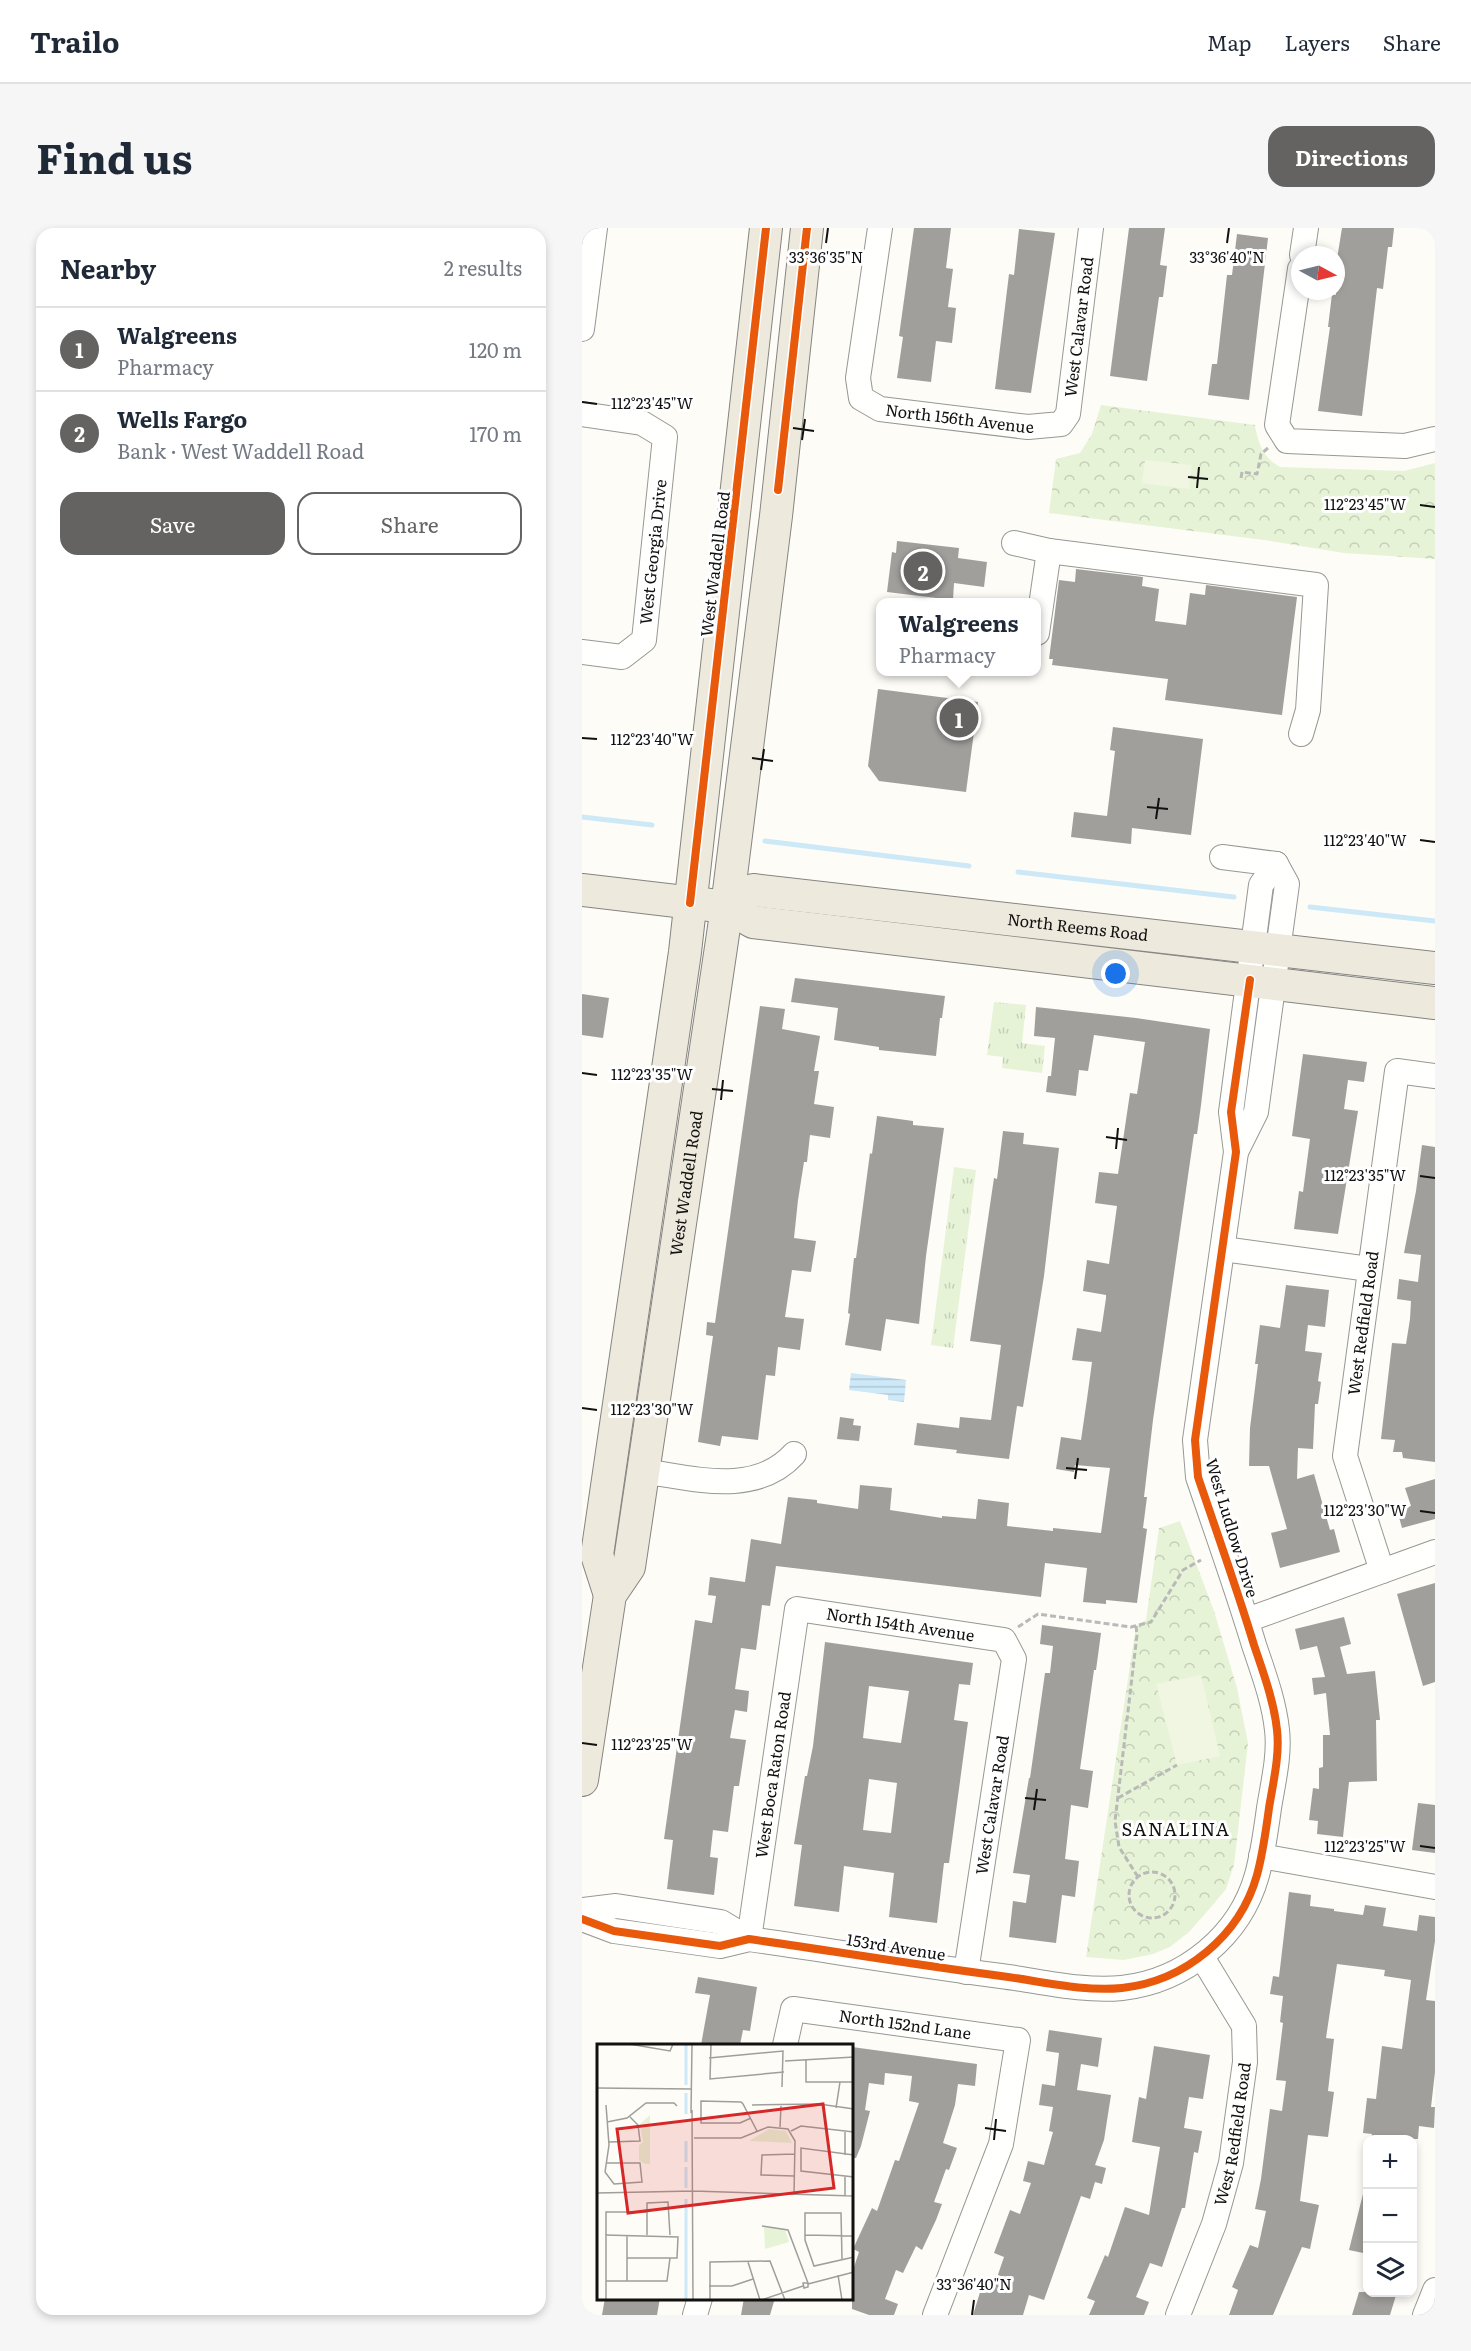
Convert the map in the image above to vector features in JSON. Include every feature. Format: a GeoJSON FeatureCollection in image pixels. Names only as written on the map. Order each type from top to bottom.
{"type":"FeatureCollection","features":[{"type":"Feature","properties":{"kind":"main road","name":"West Waddell Road"},"geometry":{"type":"LineString","coordinates":[[610,1595],[597,1555],[683,964],[766,228]]}},
{"type":"Feature","properties":{"kind":"main road","name":"West Waddell Road"},"geometry":{"type":"LineString","coordinates":[[582,1780],[610,1595],[629,1567],[727,907],[776,516],[807,228]]}},
{"type":"Feature","properties":{"kind":"main road"},"geometry":{"type":"LineString","coordinates":[[748,388],[765,408],[755,503],[760,510],[776,516]]}},
{"type":"Feature","properties":{"kind":"main road","name":"North Reems Road"},"geometry":{"type":"LineString","coordinates":[[582,890],[727,907],[753,922],[1435,1003]]}},
{"type":"Feature","properties":{"kind":"main road","name":"North Reems Road"},"geometry":{"type":"LineString","coordinates":[[727,907],[753,890],[1435,968]]}},
{"type":"Feature","properties":{"kind":"main road"},"geometry":{"type":"LineString","coordinates":[[642,1242],[650,1319],[633,1438],[634,1452],[642,1471]]}},
{"type":"Feature","properties":{"kind":"street"},"geometry":{"type":"LineString","coordinates":[[582,329],[595,228]]}},
{"type":"Feature","properties":{"kind":"street","name":"North 156th Avenue"},"geometry":{"type":"LineString","coordinates":[[880,228],[858,378],[861,398],[880,409],[1028,427],[1061,424]]}},
{"type":"Feature","properties":{"kind":"street","name":"West Calavar Road"},"geometry":{"type":"LineString","coordinates":[[1061,424],[1068,414],[1091,228]]}},
{"type":"Feature","properties":{"kind":"street"},"geometry":{"type":"LineString","coordinates":[[1303,246],[1306,228]]}},
{"type":"Feature","properties":{"kind":"street"},"geometry":{"type":"LineString","coordinates":[[1295,300],[1277,425],[1278,444],[1405,446],[1435,439]]}},
{"type":"Feature","properties":{"kind":"street","name":"West Georgia Drive"},"geometry":{"type":"LineString","coordinates":[[582,414],[642,423],[665,437],[644,640],[622,657],[582,652]]}},
{"type":"Feature","properties":{"kind":"street"},"geometry":{"type":"LineString","coordinates":[[1014,543],[1049,551],[1316,585],[1308,710],[1301,734]]}},
{"type":"Feature","properties":{"kind":"street"},"geometry":{"type":"LineString","coordinates":[[1041,606],[1049,551]]}},
{"type":"Feature","properties":{"kind":"street","name":"West Ludlow Drive"},"geometry":{"type":"LineString","coordinates":[[1202,1957],[1224,1935],[1252,1891],[1261,1856],[1273,1785],[1277,1731],[1269,1693],[1247,1620],[1198,1477],[1195,1455],[1197,1423],[1236,1152],[1231,1112],[1262,982],[1266,948],[1287,884],[1276,864],[1222,857]]}},
{"type":"Feature","properties":{"kind":"street","name":"West Redfield Road"},"geometry":{"type":"LineString","coordinates":[[1382,1571],[1345,1456],[1397,1071],[1435,1076]]}},
{"type":"Feature","properties":{"kind":"street"},"geometry":{"type":"LineString","coordinates":[[1223,1249],[1369,1269]]}},
{"type":"Feature","properties":{"kind":"street"},"geometry":{"type":"LineString","coordinates":[[642,1471],[716,1481],[748,1480],[770,1474],[784,1465],[794,1454]]}},
{"type":"Feature","properties":{"kind":"street"},"geometry":{"type":"LineString","coordinates":[[1247,1620],[1435,1552]]}},
{"type":"Feature","properties":{"kind":"street","name":"North 154th Avenue"},"geometry":{"type":"LineString","coordinates":[[797,1609],[1004,1640]]}},
{"type":"Feature","properties":{"kind":"street","name":"West Boca Raton Road"},"geometry":{"type":"LineString","coordinates":[[748,1939],[797,1609]]}},
{"type":"Feature","properties":{"kind":"street","name":"West Calavar Road"},"geometry":{"type":"LineString","coordinates":[[966,1972],[1014,1659],[1004,1640]]}},
{"type":"Feature","properties":{"kind":"street"},"geometry":{"type":"LineString","coordinates":[[1261,1856],[1435,1887]]}},
{"type":"Feature","properties":{"kind":"street","name":"153rd Avenue"},"geometry":{"type":"LineString","coordinates":[[582,1910],[616,1906],[721,1922],[748,1939]]}},
{"type":"Feature","properties":{"kind":"street","name":"153rd Avenue"},"geometry":{"type":"LineString","coordinates":[[582,1919],[614,1931],[720,1946],[748,1939],[966,1972],[1085,1987],[1120,1988],[1166,1978],[1202,1957]]}},
{"type":"Feature","properties":{"kind":"street","name":"West Redfield Road"},"geometry":{"type":"LineString","coordinates":[[1178,2315],[1214,2224],[1225,2183],[1245,2062],[1244,2026],[1202,1957]]}},
{"type":"Feature","properties":{"kind":"street","name":"North 152nd Lane"},"geometry":{"type":"LineString","coordinates":[[785,2044],[793,2009],[1018,2040],[1000,2144],[935,2315]]}},
{"type":"Feature","properties":{"kind":"street"},"geometry":{"type":"LineString","coordinates":[[1425,2315],[1435,2290]]}},
{"type":"Feature","properties":{"kind":"street"},"geometry":{"type":"LineString","coordinates":[[695,2315],[699,2300]]}},
{"type":"Feature","properties":{"kind":"path"},"geometry":{"type":"LineString","coordinates":[[1241,478],[1242,472],[1257,474],[1261,454],[1278,444]]}},
{"type":"Feature","properties":{"kind":"path"},"geometry":{"type":"LineString","coordinates":[[1004,1640],[1038,1614],[1131,1627],[1151,1622],[1183,1570],[1201,1560]]}},
{"type":"Feature","properties":{"kind":"path"},"geometry":{"type":"LineString","coordinates":[[1136,1626],[1137,1635],[1115,1821],[1119,1847],[1138,1877]]}},
{"type":"Feature","properties":{"kind":"path"},"geometry":{"type":"LineString","coordinates":[[1118,1798],[1177,1766]]}},
{"type":"Feature","properties":{"kind":"path"},"geometry":{"type":"LineString","coordinates":[[1161,1873],[1172,1882],[1175,1897],[1171,1910],[1156,1918],[1149,1918],[1142,1916],[1131,1906],[1129,1891],[1138,1877],[1161,1873]]}},
{"type":"Feature","properties":{"kind":"green space"},"geometry":{"type":"Polygon","coordinates":[[[1101,405],[1255,425],[1262,449],[1269,459],[1280,467],[1404,471],[1435,463],[1435,559],[1344,553],[1264,540],[1049,513],[1056,459],[1080,453],[1092,434],[1101,405]]]}},
{"type":"Feature","properties":{"kind":"green space"},"geometry":{"type":"Polygon","coordinates":[[[1145,460],[1192,465],[1189,489],[1142,483],[1145,460]]]}},
{"type":"Feature","properties":{"kind":"green space"},"geometry":{"type":"Polygon","coordinates":[[[994,1002],[1026,1005],[1022,1043],[1045,1046],[1042,1073],[1002,1068],[1003,1057],[987,1055],[994,1002]]]}},
{"type":"Feature","properties":{"kind":"green space"},"geometry":{"type":"Polygon","coordinates":[[[954,1167],[976,1170],[953,1348],[931,1345],[954,1167]]]}},
{"type":"Feature","properties":{"kind":"green space"},"geometry":{"type":"Polygon","coordinates":[[[1180,1521],[1214,1611],[1237,1688],[1248,1743],[1234,1865],[1226,1889],[1190,1931],[1170,1947],[1153,1954],[1124,1960],[1086,1957],[1136,1626],[1146,1620],[1159,1528],[1180,1521]]]}},
{"type":"Feature","properties":{"kind":"green space"},"geometry":{"type":"Polygon","coordinates":[[[1201,1675],[1220,1756],[1177,1765],[1156,1684],[1201,1675]]]}},
{"type":"Feature","properties":{"kind":"water"},"geometry":{"type":"Polygon","coordinates":[[[851,1373],[906,1380],[904,1402],[888,1400],[888,1395],[849,1390],[851,1373]]]}},
{"type":"Feature","properties":{"kind":"building"},"geometry":{"type":"Polygon","coordinates":[[[914,228],[951,228],[946,268],[953,269],[948,307],[956,308],[952,343],[936,341],[931,382],[897,378],[903,337],[899,336],[914,228]]]}},
{"type":"Feature","properties":{"kind":"building"},"geometry":{"type":"Polygon","coordinates":[[[1129,228],[1165,228],[1160,265],[1167,266],[1163,297],[1159,297],[1147,381],[1110,376],[1129,228]]]}},
{"type":"Feature","properties":{"kind":"building"},"geometry":{"type":"Polygon","coordinates":[[[1342,228],[1394,228],[1392,247],[1388,247],[1383,289],[1377,288],[1362,416],[1318,411],[1330,327],[1328,327],[1331,300],[1345,300],[1345,246],[1339,246],[1342,228]]]}},
{"type":"Feature","properties":{"kind":"building"},"geometry":{"type":"Polygon","coordinates":[[[1019,229],[1055,233],[1031,393],[995,389],[1009,274],[1014,275],[1019,229]]]}},
{"type":"Feature","properties":{"kind":"building"},"geometry":{"type":"Polygon","coordinates":[[[1237,234],[1268,238],[1249,400],[1208,395],[1212,364],[1217,364],[1227,275],[1232,275],[1237,234]]]}},
{"type":"Feature","properties":{"kind":"building"},"geometry":{"type":"Polygon","coordinates":[[[897,541],[959,548],[958,558],[987,562],[984,587],[954,583],[953,598],[887,592],[892,552],[896,553],[897,541]]]}},
{"type":"Feature","properties":{"kind":"building"},"geometry":{"type":"Polygon","coordinates":[[[1076,569],[1143,577],[1142,586],[1159,589],[1155,621],[1186,625],[1190,593],[1205,595],[1206,585],[1297,597],[1282,715],[1165,700],[1168,679],[1052,665],[1053,659],[1049,659],[1059,580],[1075,582],[1076,569]]]}},
{"type":"Feature","properties":{"kind":"building"},"geometry":{"type":"Polygon","coordinates":[[[878,689],[978,702],[966,792],[879,781],[868,766],[878,689]]]}},
{"type":"Feature","properties":{"kind":"building"},"geometry":{"type":"Polygon","coordinates":[[[1113,727],[1203,739],[1191,835],[1132,828],[1131,844],[1071,837],[1074,812],[1107,816],[1115,751],[1110,750],[1113,727]]]}},
{"type":"Feature","properties":{"kind":"building"},"geometry":{"type":"Polygon","coordinates":[[[795,978],[945,996],[936,1056],[879,1050],[879,1047],[834,1040],[838,1008],[791,1002],[795,978]]]}},
{"type":"Feature","properties":{"kind":"building"},"geometry":{"type":"Polygon","coordinates":[[[582,994],[609,998],[603,1038],[582,1035],[582,994]]]}},
{"type":"Feature","properties":{"kind":"building"},"geometry":{"type":"Polygon","coordinates":[[[760,1006],[785,1009],[782,1029],[820,1036],[814,1071],[819,1071],[814,1104],[834,1107],[830,1138],[810,1135],[807,1162],[804,1162],[798,1200],[794,1238],[816,1241],[811,1272],[792,1270],[785,1317],[804,1319],[800,1350],[778,1347],[775,1376],[766,1375],[758,1440],[722,1436],[720,1446],[698,1442],[713,1336],[706,1335],[707,1322],[715,1323],[760,1006]]]}},
{"type":"Feature","properties":{"kind":"building"},"geometry":{"type":"Polygon","coordinates":[[[1036,1007],[1210,1029],[1197,1134],[1194,1134],[1153,1420],[1144,1497],[1147,1497],[1143,1528],[1147,1529],[1137,1603],[1106,1600],[1106,1604],[1083,1602],[1087,1568],[1045,1563],[1041,1597],[776,1566],[770,1606],[762,1605],[756,1650],[741,1648],[735,1689],[749,1691],[747,1712],[735,1710],[730,1738],[746,1740],[739,1786],[734,1786],[728,1832],[713,1830],[710,1857],[718,1858],[714,1895],[667,1889],[673,1840],[664,1839],[695,1620],[712,1623],[716,1596],[708,1595],[710,1577],[745,1582],[751,1539],[781,1544],[788,1497],[817,1500],[817,1503],[858,1509],[860,1485],[892,1488],[890,1510],[942,1518],[942,1516],[976,1519],[978,1499],[1009,1503],[1007,1526],[1101,1533],[1110,1468],[1075,1465],[1074,1472],[1056,1469],[1061,1437],[1081,1440],[1092,1362],[1072,1360],[1077,1328],[1101,1332],[1106,1298],[1106,1295],[1083,1291],[1087,1260],[1109,1264],[1117,1206],[1095,1203],[1099,1172],[1118,1174],[1130,1093],[1137,1094],[1145,1042],[1094,1035],[1088,1071],[1079,1070],[1076,1096],[1046,1092],[1048,1076],[1051,1076],[1055,1038],[1034,1036],[1036,1007]]]}},
{"type":"Feature","properties":{"kind":"building"},"geometry":{"type":"Polygon","coordinates":[[[1303,1054],[1367,1062],[1364,1082],[1348,1080],[1344,1109],[1358,1111],[1338,1234],[1294,1229],[1299,1191],[1303,1192],[1310,1139],[1292,1136],[1303,1054]]]}},
{"type":"Feature","properties":{"kind":"building"},"geometry":{"type":"Polygon","coordinates":[[[877,1116],[913,1121],[913,1125],[944,1128],[919,1324],[886,1319],[881,1351],[845,1345],[854,1258],[856,1258],[877,1116]]]}},
{"type":"Feature","properties":{"kind":"building"},"geometry":{"type":"Polygon","coordinates":[[[1003,1131],[1024,1133],[1023,1144],[1059,1148],[1044,1276],[1023,1407],[1017,1406],[1009,1459],[914,1445],[917,1423],[959,1428],[960,1417],[991,1420],[1001,1345],[970,1341],[1003,1131]]]}},
{"type":"Feature","properties":{"kind":"building"},"geometry":{"type":"Polygon","coordinates":[[[1422,1145],[1435,1147],[1435,1462],[1403,1458],[1402,1452],[1393,1452],[1395,1440],[1381,1439],[1392,1343],[1406,1344],[1410,1319],[1411,1301],[1397,1299],[1399,1279],[1418,1282],[1421,1255],[1404,1253],[1422,1145]]]}},
{"type":"Feature","properties":{"kind":"building"},"geometry":{"type":"Polygon","coordinates":[[[1286,1285],[1329,1290],[1325,1327],[1308,1325],[1305,1351],[1322,1353],[1318,1381],[1321,1382],[1318,1404],[1315,1404],[1313,1449],[1298,1448],[1297,1479],[1314,1474],[1330,1530],[1334,1529],[1340,1552],[1280,1568],[1271,1533],[1287,1529],[1269,1466],[1249,1466],[1250,1428],[1260,1325],[1280,1328],[1286,1285]]]}},
{"type":"Feature","properties":{"kind":"building"},"geometry":{"type":"Polygon","coordinates":[[[840,1417],[854,1419],[853,1425],[861,1426],[859,1441],[837,1439],[840,1417]]]}},
{"type":"Feature","properties":{"kind":"building"},"geometry":{"type":"Polygon","coordinates":[[[1435,1479],[1435,1519],[1402,1528],[1397,1510],[1411,1506],[1405,1488],[1435,1479]]]}},
{"type":"Feature","properties":{"kind":"building"},"geometry":{"type":"Polygon","coordinates":[[[1435,1583],[1435,1682],[1423,1686],[1397,1594],[1435,1583]]]}},
{"type":"Feature","properties":{"kind":"building"},"geometry":{"type":"Polygon","coordinates":[[[1344,1617],[1351,1644],[1340,1647],[1347,1674],[1375,1671],[1380,1720],[1376,1720],[1377,1781],[1349,1782],[1343,1837],[1317,1834],[1318,1821],[1309,1820],[1313,1788],[1319,1789],[1319,1768],[1323,1767],[1323,1735],[1330,1735],[1326,1693],[1314,1695],[1312,1678],[1325,1677],[1317,1646],[1300,1650],[1295,1629],[1344,1617]]]}},
{"type":"Feature","properties":{"kind":"building"},"geometry":{"type":"Polygon","coordinates":[[[1042,1625],[1101,1633],[1080,1769],[1093,1771],[1088,1808],[1071,1805],[1065,1859],[1079,1861],[1075,1897],[1062,1895],[1056,1943],[1009,1937],[1013,1901],[1026,1903],[1030,1875],[1013,1873],[1045,1673],[1050,1673],[1053,1646],[1040,1644],[1042,1625]]]}},
{"type":"Feature","properties":{"kind":"building"},"geometry":{"type":"Polygon","coordinates":[[[825,1642],[973,1663],[970,1685],[959,1684],[954,1720],[968,1722],[949,1863],[944,1863],[937,1923],[889,1917],[894,1873],[844,1866],[839,1912],[794,1906],[802,1845],[794,1844],[805,1776],[807,1776],[813,1746],[825,1642]],[[869,1686],[863,1738],[901,1743],[909,1691],[869,1686]],[[869,1779],[863,1830],[891,1833],[897,1783],[869,1779]]]}},
{"type":"Feature","properties":{"kind":"building"},"geometry":{"type":"Polygon","coordinates":[[[1418,1803],[1435,1805],[1435,1853],[1412,1850],[1418,1803]]]}},
{"type":"Feature","properties":{"kind":"building"},"geometry":{"type":"Polygon","coordinates":[[[1289,1892],[1311,1895],[1310,1906],[1334,1909],[1334,1911],[1363,1915],[1365,1905],[1386,1908],[1383,1926],[1417,1931],[1419,1915],[1435,1917],[1435,1941],[1426,2000],[1435,2001],[1435,2072],[1431,2107],[1435,2107],[1434,2128],[1419,2126],[1418,2139],[1417,2135],[1363,2133],[1367,2098],[1376,2099],[1382,2046],[1402,2049],[1411,1980],[1384,1976],[1385,1970],[1337,1964],[1326,2038],[1334,2039],[1328,2091],[1334,2092],[1328,2137],[1308,2135],[1300,2201],[1319,2205],[1310,2249],[1302,2247],[1273,2315],[1229,2315],[1238,2290],[1232,2287],[1250,2245],[1258,2248],[1266,2211],[1255,2209],[1270,2109],[1282,2111],[1286,2081],[1276,2080],[1283,2023],[1280,2022],[1283,1996],[1270,1994],[1273,1976],[1279,1977],[1289,1892]]]}},
{"type":"Feature","properties":{"kind":"building"},"geometry":{"type":"Polygon","coordinates":[[[698,1977],[757,1987],[750,2031],[743,2030],[740,2044],[701,2044],[710,1995],[695,1993],[698,1977]]]}},
{"type":"Feature","properties":{"kind":"building"},"geometry":{"type":"Polygon","coordinates":[[[1049,2030],[1102,2038],[1098,2067],[1081,2064],[1077,2090],[1111,2095],[1104,2140],[1095,2165],[1106,2168],[1102,2184],[1095,2182],[1090,2199],[1081,2196],[1044,2300],[1029,2295],[1023,2315],[973,2315],[981,2289],[992,2292],[1004,2257],[994,2253],[1010,2210],[1020,2214],[1031,2183],[1023,2181],[1028,2161],[1044,2165],[1053,2132],[1049,2131],[1053,2107],[1039,2105],[1042,2084],[1055,2086],[1059,2053],[1046,2051],[1049,2030]]]}},
{"type":"Feature","properties":{"kind":"building"},"geometry":{"type":"Polygon","coordinates":[[[1154,2046],[1210,2055],[1203,2099],[1189,2097],[1184,2128],[1202,2131],[1198,2153],[1194,2152],[1185,2208],[1182,2208],[1162,2267],[1150,2263],[1136,2297],[1149,2302],[1144,2315],[1089,2315],[1095,2301],[1087,2298],[1105,2255],[1108,2257],[1125,2207],[1149,2215],[1160,2147],[1132,2142],[1139,2097],[1146,2099],[1154,2046]]]}},
{"type":"Feature","properties":{"kind":"building"},"geometry":{"type":"Polygon","coordinates":[[[854,2047],[977,2064],[975,2086],[958,2084],[955,2105],[943,2143],[957,2148],[949,2170],[946,2169],[934,2202],[942,2204],[936,2220],[922,2250],[916,2246],[903,2273],[896,2270],[885,2299],[898,2304],[894,2315],[869,2315],[852,2309],[854,2267],[859,2252],[854,2250],[854,2247],[872,2208],[877,2211],[895,2160],[899,2161],[919,2103],[909,2101],[912,2076],[885,2073],[884,2085],[869,2083],[865,2110],[870,2111],[856,2158],[854,2158],[854,2047]]]}},
{"type":"Feature","properties":{"kind":"building"},"geometry":{"type":"Polygon","coordinates":[[[1363,2194],[1363,2253],[1349,2250],[1363,2194]]]}},
{"type":"Feature","properties":{"kind":"building"},"geometry":{"type":"Polygon","coordinates":[[[1359,2292],[1363,2292],[1363,2297],[1395,2297],[1390,2315],[1352,2315],[1359,2292]]]}},
{"type":"Feature","properties":{"kind":"building"},"geometry":{"type":"Polygon","coordinates":[[[605,2300],[660,2300],[657,2315],[602,2315],[605,2300]]]}},
{"type":"Feature","properties":{"kind":"building"},"geometry":{"type":"Polygon","coordinates":[[[744,2300],[774,2300],[770,2315],[741,2315],[744,2300]]]}},
{"type":"Feature","properties":{"kind":"waterway"},"geometry":{"type":"LineString","coordinates":[[582,817],[652,825]]}},
{"type":"Feature","properties":{"kind":"waterway"},"geometry":{"type":"LineString","coordinates":[[765,841],[969,866]]}},
{"type":"Feature","properties":{"kind":"waterway"},"geometry":{"type":"LineString","coordinates":[[1018,872],[1234,897]]}},
{"type":"Feature","properties":{"kind":"waterway"},"geometry":{"type":"LineString","coordinates":[[1310,907],[1435,921]]}},
{"type":"Feature","properties":{"kind":"cycle path"},"geometry":{"type":"LineString","coordinates":[[690,903],[766,228]]}},
{"type":"Feature","properties":{"kind":"cycle path"},"geometry":{"type":"LineString","coordinates":[[778,490],[807,228]]}},
{"type":"Feature","properties":{"kind":"cycle path"},"geometry":{"type":"LineString","coordinates":[[582,1919],[614,1931],[720,1946],[749,1939],[1061,1985],[1107,1989],[1145,1984],[1188,1965],[1207,1952],[1238,1917],[1249,1897],[1261,1858],[1276,1769],[1277,1730],[1264,1676],[1198,1477],[1195,1440],[1236,1152],[1231,1112],[1250,980]]}},
{"type":"Feature","properties":{"kind":"place","name":"Wells Fargo"},"geometry":{"type":"Point","coordinates":[923,571]}},
{"type":"Feature","properties":{"kind":"place","name":"Walgreens"},"geometry":{"type":"Point","coordinates":[959,718]}},
{"type":"Feature","properties":{"kind":"district","name":"SANALINA"},"geometry":{"type":"Point","coordinates":[1176,1830]}}]}
